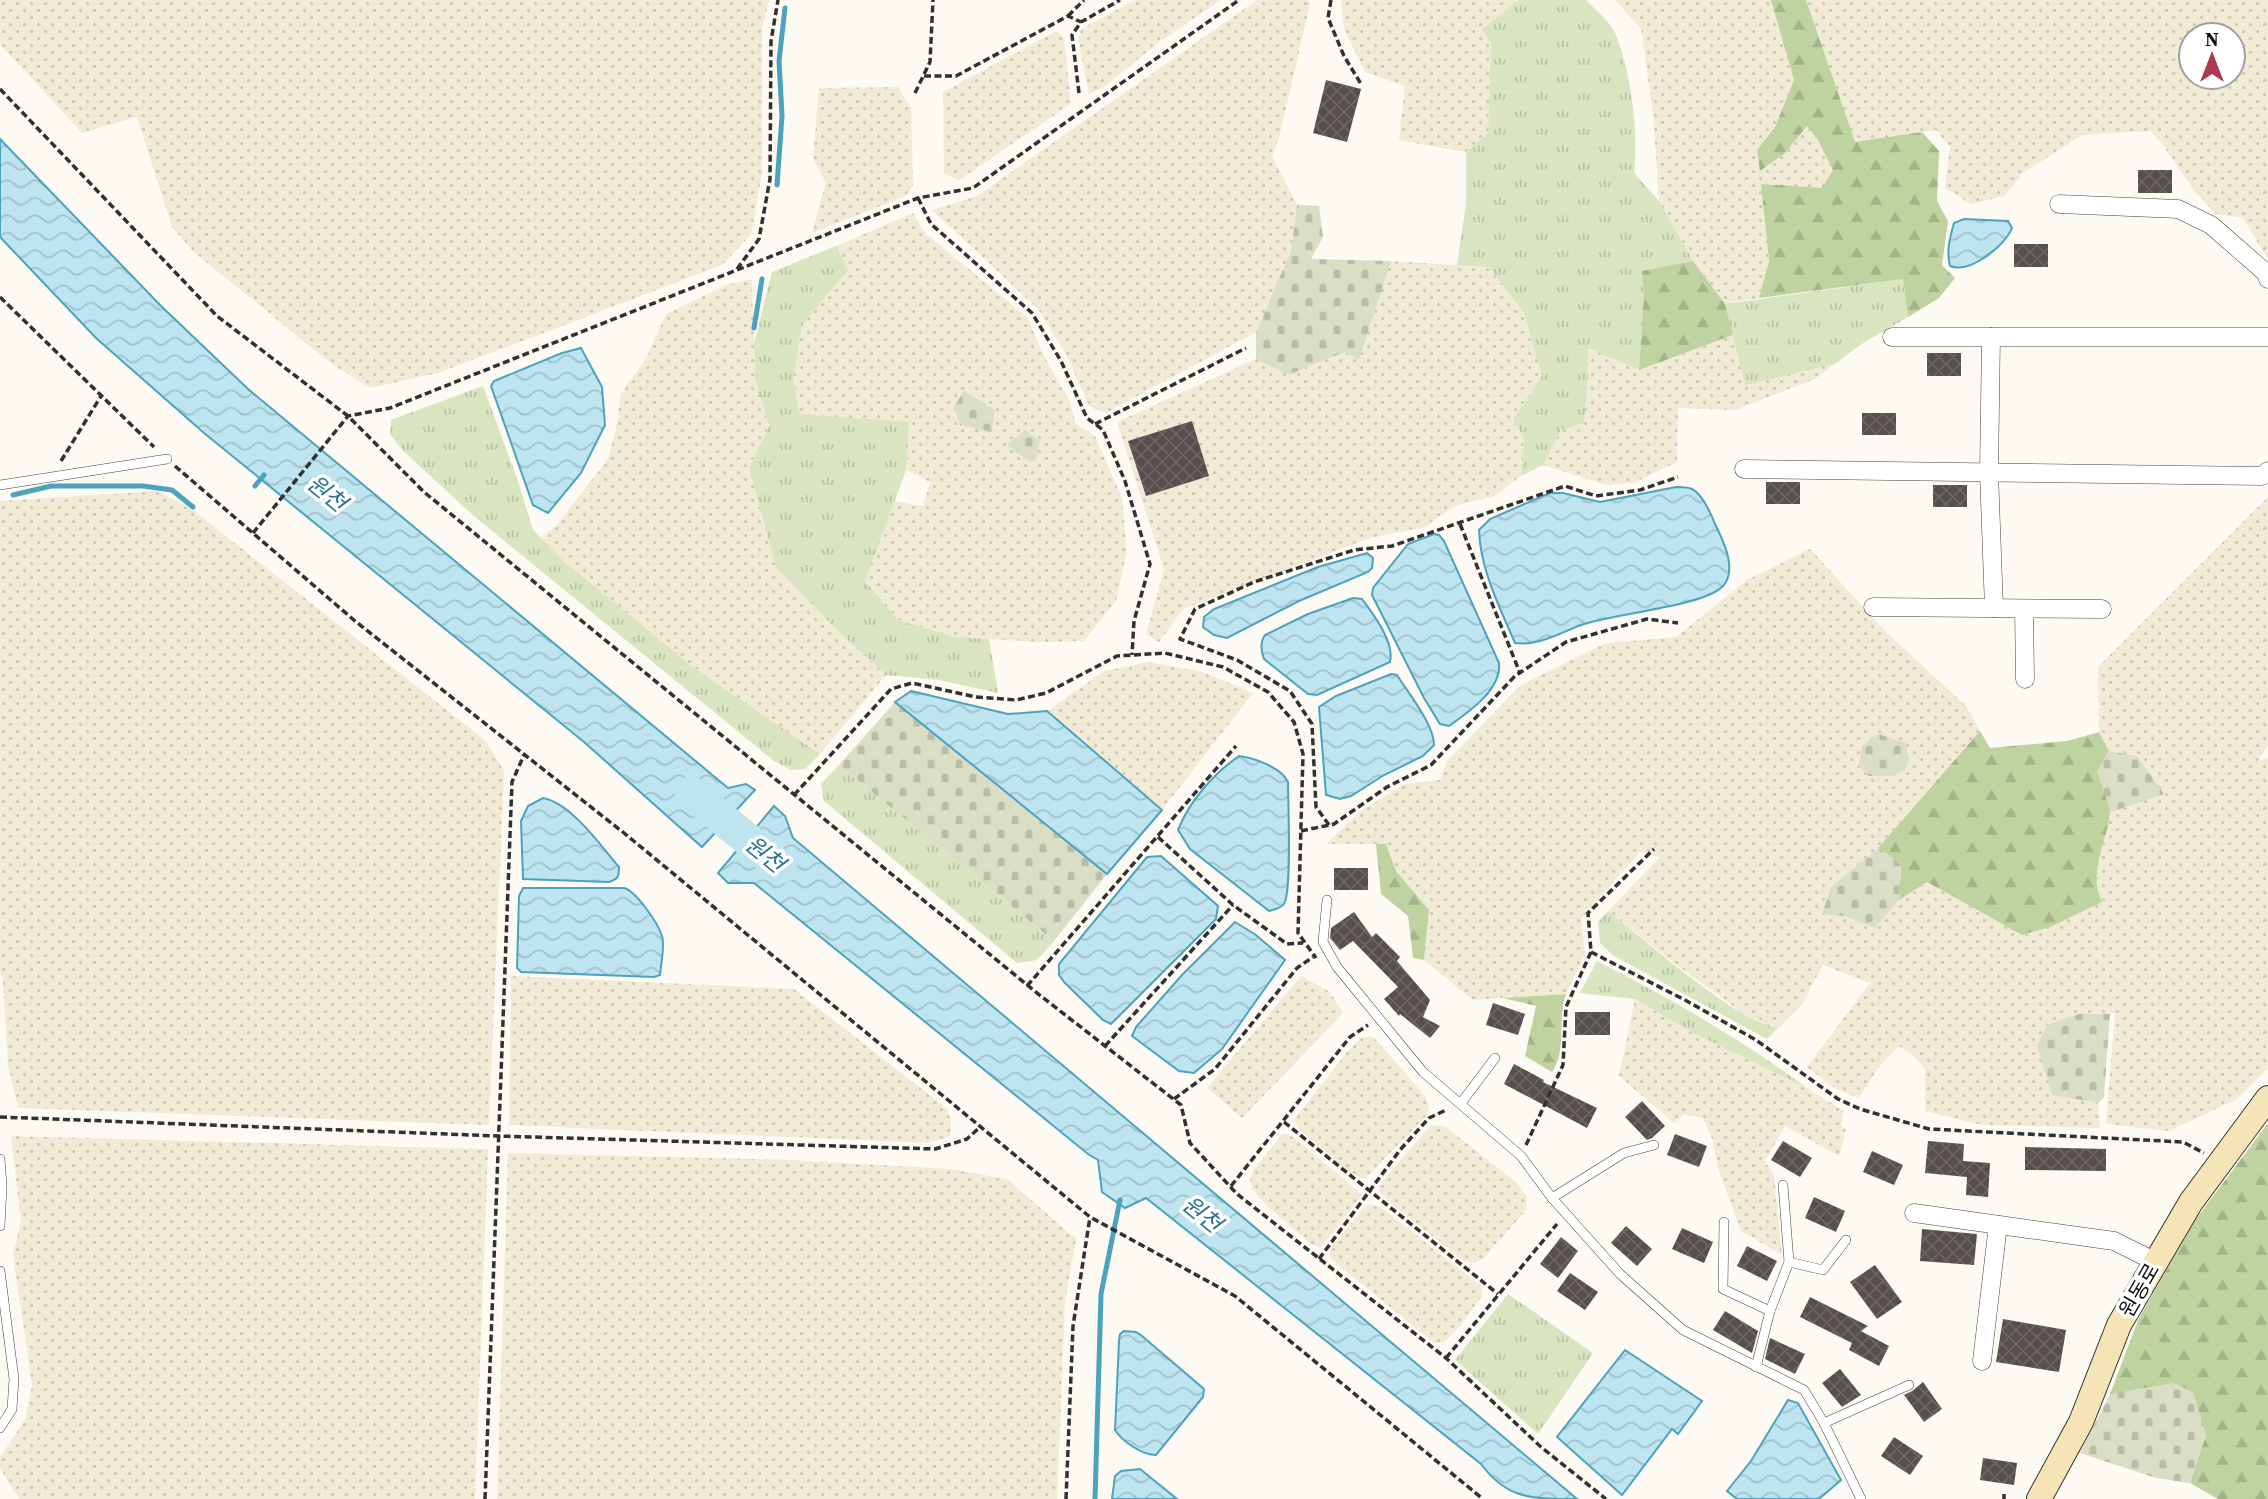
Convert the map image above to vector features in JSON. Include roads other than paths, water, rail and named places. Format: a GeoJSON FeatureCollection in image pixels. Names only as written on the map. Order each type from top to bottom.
{"type":"FeatureCollection","features":[{"type":"Feature","properties":{"kind":"street"},"geometry":{"type":"LineString","coordinates":[[2059,204],[2178,209],[2211,225],[2266,274],[2268,279]]}},
{"type":"Feature","properties":{"kind":"street"},"geometry":{"type":"LineString","coordinates":[[1892,337],[2268,337]]}},
{"type":"Feature","properties":{"kind":"street"},"geometry":{"type":"LineString","coordinates":[[1991,337],[1989,473],[1994,608]]}},
{"type":"Feature","properties":{"kind":"street"},"geometry":{"type":"LineString","coordinates":[[1744,469],[2262,476],[2268,471]]}},
{"type":"Feature","properties":{"kind":"street"},"geometry":{"type":"LineString","coordinates":[[1873,607],[2102,609]]}},
{"type":"Feature","properties":{"kind":"street"},"geometry":{"type":"LineString","coordinates":[[2024,609],[2025,679]]}},
{"type":"Feature","properties":{"kind":"street","name":"원동로"},"geometry":{"type":"LineString","coordinates":[[2039,1499],[2081,1422],[2119,1325],[2191,1202],[2268,1098]]}},
{"type":"Feature","properties":{"kind":"street"},"geometry":{"type":"LineString","coordinates":[[1914,1213],[2114,1241],[2156,1262]]}},
{"type":"Feature","properties":{"kind":"street"},"geometry":{"type":"LineString","coordinates":[[1982,1361],[1998,1225]]}},
{"type":"Feature","properties":{"kind":"lane"},"geometry":{"type":"LineString","coordinates":[[0,485],[167,459]]}},
{"type":"Feature","properties":{"kind":"lane"},"geometry":{"type":"LineString","coordinates":[[1327,900],[1323,942],[1337,967],[1423,1072],[1521,1156],[1567,1216],[1620,1274],[1683,1330],[1804,1390],[1824,1423],[1861,1499]]}},
{"type":"Feature","properties":{"kind":"lane"},"geometry":{"type":"LineString","coordinates":[[1461,1103],[1494,1058]]}},
{"type":"Feature","properties":{"kind":"lane"},"geometry":{"type":"LineString","coordinates":[[1552,1198],[1624,1153],[1654,1145]]}},
{"type":"Feature","properties":{"kind":"lane"},"geometry":{"type":"LineString","coordinates":[[0,1159],[0,1226]]}},
{"type":"Feature","properties":{"kind":"lane"},"geometry":{"type":"LineString","coordinates":[[1756,1367],[1770,1311],[1790,1262],[1783,1185]]}},
{"type":"Feature","properties":{"kind":"lane"},"geometry":{"type":"LineString","coordinates":[[1724,1222],[1723,1289],[1770,1311]]}},
{"type":"Feature","properties":{"kind":"lane"},"geometry":{"type":"LineString","coordinates":[[1790,1262],[1823,1270],[1846,1240]]}},
{"type":"Feature","properties":{"kind":"lane"},"geometry":{"type":"LineString","coordinates":[[0,1271],[14,1379],[12,1409],[0,1428]]}},
{"type":"Feature","properties":{"kind":"lane"},"geometry":{"type":"LineString","coordinates":[[1824,1423],[1909,1385]]}},
{"type":"Feature","properties":{"kind":"water"},"geometry":{"type":"Polygon","coordinates":[[[0,139],[160,305],[248,389],[728,788],[746,784],[755,790],[702,847],[584,742],[204,433],[96,338],[0,237],[0,139]]]}},
{"type":"Feature","properties":{"kind":"water"},"geometry":{"type":"Polygon","coordinates":[[[1964,219],[2008,221],[2012,228],[2002,243],[1986,257],[1967,266],[1950,266],[1948,250],[1954,223],[1964,219]]]}},
{"type":"Feature","properties":{"kind":"water"},"geometry":{"type":"Polygon","coordinates":[[[581,348],[602,387],[605,425],[581,473],[548,513],[533,505],[491,386],[494,381],[581,348]]]}},
{"type":"Feature","properties":{"kind":"water"},"geometry":{"type":"Polygon","coordinates":[[[1676,487],[1692,489],[1709,510],[1729,562],[1728,578],[1724,585],[1714,593],[1698,599],[1581,625],[1541,641],[1515,643],[1492,588],[1480,545],[1479,530],[1490,519],[1550,493],[1563,493],[1600,502],[1676,487]]]}},
{"type":"Feature","properties":{"kind":"water"},"geometry":{"type":"Polygon","coordinates":[[[1434,534],[1444,541],[1499,663],[1499,673],[1490,691],[1449,726],[1440,724],[1424,698],[1372,595],[1373,588],[1408,544],[1434,534]]]}},
{"type":"Feature","properties":{"kind":"water"},"geometry":{"type":"Polygon","coordinates":[[[1367,553],[1373,558],[1372,568],[1368,572],[1299,601],[1227,638],[1214,635],[1203,627],[1204,617],[1214,609],[1318,567],[1367,553]]]}},
{"type":"Feature","properties":{"kind":"water"},"geometry":{"type":"Polygon","coordinates":[[[1353,598],[1362,599],[1382,629],[1391,654],[1390,662],[1317,695],[1308,694],[1264,659],[1262,641],[1265,635],[1308,614],[1353,598]]]}},
{"type":"Feature","properties":{"kind":"water"},"geometry":{"type":"Polygon","coordinates":[[[1391,674],[1397,675],[1420,709],[1430,728],[1434,745],[1423,756],[1384,775],[1351,796],[1340,799],[1326,795],[1319,707],[1336,696],[1391,674]]]}},
{"type":"Feature","properties":{"kind":"water"},"geometry":{"type":"Polygon","coordinates":[[[911,691],[1008,714],[1047,711],[1162,810],[1107,874],[895,702],[911,691]]]}},
{"type":"Feature","properties":{"kind":"water"},"geometry":{"type":"Polygon","coordinates":[[[1239,756],[1273,768],[1288,782],[1289,865],[1286,896],[1282,906],[1269,911],[1190,849],[1178,830],[1203,789],[1239,756]]]}},
{"type":"Feature","properties":{"kind":"water"},"geometry":{"type":"Polygon","coordinates":[[[543,798],[564,808],[585,826],[619,867],[616,879],[609,882],[523,879],[521,821],[528,806],[543,798]]]}},
{"type":"Feature","properties":{"kind":"water"},"geometry":{"type":"Polygon","coordinates":[[[774,806],[785,816],[793,838],[1577,1499],[1521,1495],[1500,1484],[1481,1464],[1146,1198],[1125,1208],[1102,1192],[1098,1160],[754,883],[728,883],[718,873],[774,806]]]}},
{"type":"Feature","properties":{"kind":"water"},"geometry":{"type":"Polygon","coordinates":[[[1161,856],[1218,906],[1216,919],[1111,1024],[1103,1020],[1064,982],[1059,975],[1059,964],[1147,857],[1161,856]]]}},
{"type":"Feature","properties":{"kind":"water"},"geometry":{"type":"Polygon","coordinates":[[[523,888],[629,890],[646,908],[662,936],[660,975],[654,977],[521,972],[517,968],[519,896],[523,888]]]}},
{"type":"Feature","properties":{"kind":"water"},"geometry":{"type":"Polygon","coordinates":[[[1235,922],[1256,935],[1285,960],[1222,1049],[1194,1073],[1179,1071],[1132,1036],[1136,1027],[1182,975],[1235,922]]]}},
{"type":"Feature","properties":{"kind":"water"},"geometry":{"type":"Polygon","coordinates":[[[1124,1331],[1136,1332],[1142,1336],[1204,1389],[1203,1397],[1156,1455],[1133,1447],[1115,1430],[1119,1341],[1120,1334],[1124,1331]]]}},
{"type":"Feature","properties":{"kind":"water"},"geometry":{"type":"Polygon","coordinates":[[[1625,1350],[1702,1401],[1678,1434],[1672,1429],[1622,1495],[1557,1437],[1625,1350]]]}},
{"type":"Feature","properties":{"kind":"water"},"geometry":{"type":"Polygon","coordinates":[[[1788,1400],[1798,1403],[1841,1480],[1819,1499],[1737,1499],[1727,1491],[1751,1461],[1788,1400]]]}},
{"type":"Feature","properties":{"kind":"water"},"geometry":{"type":"Polygon","coordinates":[[[1140,1469],[1177,1499],[1112,1499],[1115,1476],[1121,1471],[1140,1469]]]}},
{"type":"Feature","properties":{"kind":"waterway"},"geometry":{"type":"LineString","coordinates":[[777,185],[782,116],[779,61],[785,8]]}},
{"type":"Feature","properties":{"kind":"waterway"},"geometry":{"type":"LineString","coordinates":[[754,328],[762,279]]}},
{"type":"Feature","properties":{"kind":"waterway"},"geometry":{"type":"LineString","coordinates":[[255,486],[264,475]]}},
{"type":"Feature","properties":{"kind":"waterway"},"geometry":{"type":"LineString","coordinates":[[13,495],[51,486],[143,486],[172,490],[193,507]]}},
{"type":"Feature","properties":{"kind":"waterway","name":"원천"},"geometry":{"type":"LineString","coordinates":[[691,793],[781,867]]}},
{"type":"Feature","properties":{"kind":"waterway"},"geometry":{"type":"LineString","coordinates":[[1095,1499],[1101,1294],[1120,1200]]}}]}
